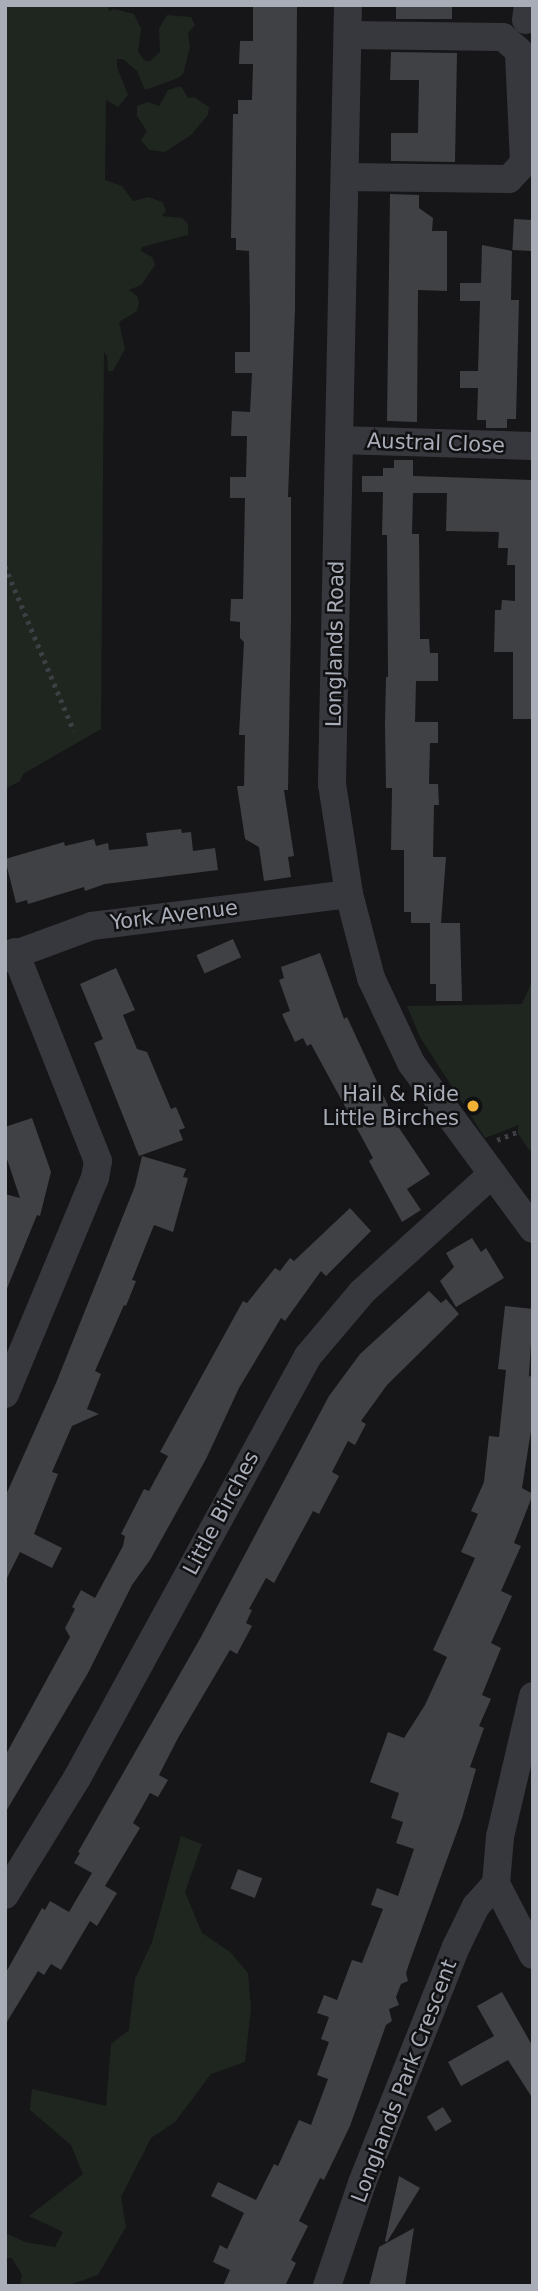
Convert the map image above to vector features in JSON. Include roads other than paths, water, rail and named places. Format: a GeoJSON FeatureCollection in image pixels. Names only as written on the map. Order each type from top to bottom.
{"type":"FeatureCollection","features":[{"type":"Feature","properties":{"kind":"street","name":"Longlands Road"},"geometry":{"type":"LineString","coordinates":[[348,5],[332,784],[349,894],[371,978],[411,1063],[533,1229]]}},
{"type":"Feature","properties":{"kind":"street"},"geometry":{"type":"LineString","coordinates":[[345,177],[509,179],[524,163],[519,51],[503,37],[348,35]]}},
{"type":"Feature","properties":{"kind":"street","name":"Austral Close"},"geometry":{"type":"LineString","coordinates":[[340,440],[533,446]]}},
{"type":"Feature","properties":{"kind":"street","name":"York Avenue"},"geometry":{"type":"LineString","coordinates":[[10,955],[92,926],[349,894]]}},
{"type":"Feature","properties":{"kind":"street"},"geometry":{"type":"LineString","coordinates":[[5,1394],[95,1178],[98,1161],[10,955]]}},
{"type":"Feature","properties":{"kind":"street","name":"Little Birches"},"geometry":{"type":"LineString","coordinates":[[5,1895],[77,1778],[308,1356],[362,1292],[492,1174]]}},
{"type":"Feature","properties":{"kind":"street"},"geometry":{"type":"LineString","coordinates":[[533,1696],[500,1837],[496,1884],[533,1955]]}},
{"type":"Feature","properties":{"kind":"street","name":"Longlands Park Crescent"},"geometry":{"type":"LineString","coordinates":[[330,2285],[362,2183],[456,1947],[476,1906],[496,1884]]}},
{"type":"Feature","properties":{"kind":"place","name":"Hail & Ride Little Birches"},"geometry":{"type":"Point","coordinates":[473,1106]}}]}
